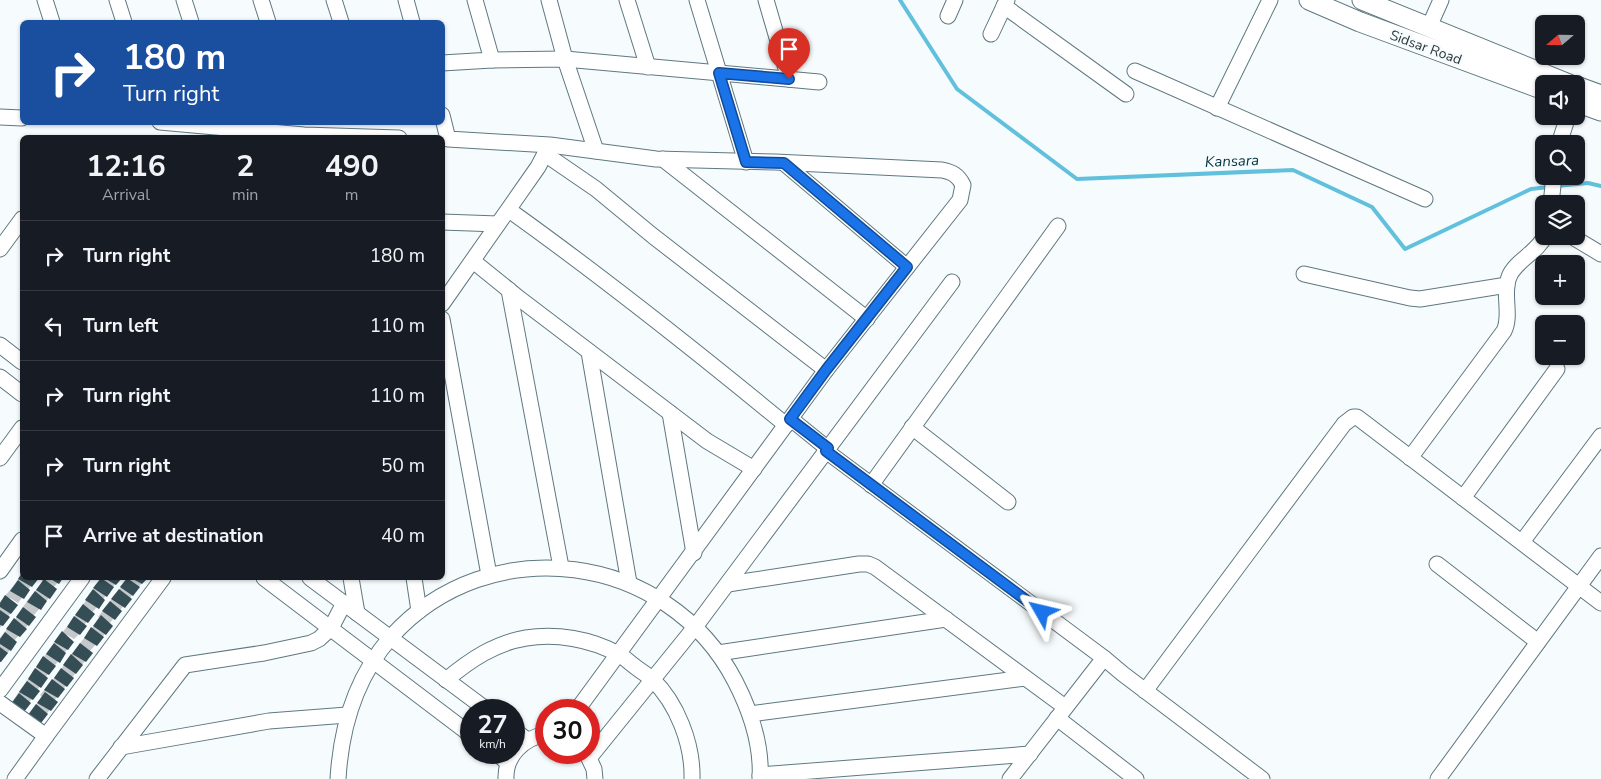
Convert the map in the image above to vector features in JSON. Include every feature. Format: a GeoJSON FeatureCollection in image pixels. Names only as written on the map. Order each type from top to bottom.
{"type":"FeatureCollection","features":[{"type":"Feature","properties":{"kind":"main road","name":"Sidsar Road"},"geometry":{"type":"LineString","coordinates":[[1310,0],[1360,22],[1535,87]]}},
{"type":"Feature","properties":{"kind":"main road","name":"Sidsar Road"},"geometry":{"type":"LineString","coordinates":[[1362,0],[1540,75]]}},
{"type":"Feature","properties":{"kind":"main road","name":"Sidsar Road"},"geometry":{"type":"LineString","coordinates":[[1585,92],[1601,95]]}},
{"type":"Feature","properties":{"kind":"main road","name":"Sidsar Road"},"geometry":{"type":"LineString","coordinates":[[1585,98],[1601,111]]}},
{"type":"Feature","properties":{"kind":"street"},"geometry":{"type":"LineString","coordinates":[[45,0],[51,20]]}},
{"type":"Feature","properties":{"kind":"street"},"geometry":{"type":"LineString","coordinates":[[117,0],[123,20]]}},
{"type":"Feature","properties":{"kind":"street"},"geometry":{"type":"LineString","coordinates":[[184,0],[190,20]]}},
{"type":"Feature","properties":{"kind":"street"},"geometry":{"type":"LineString","coordinates":[[261,0],[267,20]]}},
{"type":"Feature","properties":{"kind":"street"},"geometry":{"type":"LineString","coordinates":[[334,0],[340,20]]}},
{"type":"Feature","properties":{"kind":"street"},"geometry":{"type":"LineString","coordinates":[[406,0],[411,20]]}},
{"type":"Feature","properties":{"kind":"street"},"geometry":{"type":"LineString","coordinates":[[476,0],[492,60]]}},
{"type":"Feature","properties":{"kind":"street"},"geometry":{"type":"LineString","coordinates":[[549,0],[565,59],[596,151]]}},
{"type":"Feature","properties":{"kind":"street"},"geometry":{"type":"LineString","coordinates":[[627,0],[648,67]]}},
{"type":"Feature","properties":{"kind":"street"},"geometry":{"type":"LineString","coordinates":[[697,0],[746,162]]}},
{"type":"Feature","properties":{"kind":"street"},"geometry":{"type":"LineString","coordinates":[[766,0],[789,79]]}},
{"type":"Feature","properties":{"kind":"street"},"geometry":{"type":"LineString","coordinates":[[948,16],[955,0]]}},
{"type":"Feature","properties":{"kind":"street"},"geometry":{"type":"LineString","coordinates":[[1217,108],[1270,0]]}},
{"type":"Feature","properties":{"kind":"street"},"geometry":{"type":"LineString","coordinates":[[1429,28],[1442,0]]}},
{"type":"Feature","properties":{"kind":"street"},"geometry":{"type":"LineString","coordinates":[[991,34],[1005,3],[1126,94]]}},
{"type":"Feature","properties":{"kind":"street"},"geometry":{"type":"LineString","coordinates":[[445,63],[565,59],[819,82]]}},
{"type":"Feature","properties":{"kind":"street"},"geometry":{"type":"LineString","coordinates":[[1134,71],[1425,198]]}},
{"type":"Feature","properties":{"kind":"street"},"geometry":{"type":"LineString","coordinates":[[0,117],[20,118]]}},
{"type":"Feature","properties":{"kind":"street"},"geometry":{"type":"LineString","coordinates":[[186,125],[220,129],[302,128],[370,135]]}},
{"type":"Feature","properties":{"kind":"street"},"geometry":{"type":"LineString","coordinates":[[445,139],[547,149],[596,151],[662,159],[942,170],[951,172],[959,177],[964,185],[960,200],[826,370],[694,553],[585,699]]}},
{"type":"Feature","properties":{"kind":"street"},"geometry":{"type":"LineString","coordinates":[[445,300],[509,210],[538,167],[547,149]]}},
{"type":"Feature","properties":{"kind":"street"},"geometry":{"type":"LineString","coordinates":[[547,149],[653,236],[826,370]]}},
{"type":"Feature","properties":{"kind":"street"},"geometry":{"type":"LineString","coordinates":[[662,159],[867,319]]}},
{"type":"Feature","properties":{"kind":"street"},"geometry":{"type":"LineString","coordinates":[[784,163],[907,267]]}},
{"type":"Feature","properties":{"kind":"street"},"geometry":{"type":"LineString","coordinates":[[509,210],[571,254],[788,422],[1104,658],[1262,779]]}},
{"type":"Feature","properties":{"kind":"street"},"geometry":{"type":"LineString","coordinates":[[0,249],[20,221]]}},
{"type":"Feature","properties":{"kind":"street"},"geometry":{"type":"LineString","coordinates":[[445,222],[498,224]]}},
{"type":"Feature","properties":{"kind":"street"},"geometry":{"type":"LineString","coordinates":[[871,484],[1058,226]]}},
{"type":"Feature","properties":{"kind":"street"},"geometry":{"type":"LineString","coordinates":[[1585,244],[1601,254]]}},
{"type":"Feature","properties":{"kind":"street"},"geometry":{"type":"LineString","coordinates":[[1410,458],[1504,331],[1507,322],[1508,279],[1512,272],[1539,245]]}},
{"type":"Feature","properties":{"kind":"street"},"geometry":{"type":"LineString","coordinates":[[473,261],[508,290],[707,441],[754,469]]}},
{"type":"Feature","properties":{"kind":"street"},"geometry":{"type":"LineString","coordinates":[[1304,274],[1420,299],[1507,285]]}},
{"type":"Feature","properties":{"kind":"street"},"geometry":{"type":"LineString","coordinates":[[600,741],[696,627],[952,282]]}},
{"type":"Feature","properties":{"kind":"street"},"geometry":{"type":"LineString","coordinates":[[508,290],[560,567]]}},
{"type":"Feature","properties":{"kind":"street"},"geometry":{"type":"LineString","coordinates":[[445,335],[489,575]]}},
{"type":"Feature","properties":{"kind":"street"},"geometry":{"type":"LineString","coordinates":[[0,346],[20,361]]}},
{"type":"Feature","properties":{"kind":"street"},"geometry":{"type":"LineString","coordinates":[[589,352],[628,583]]}},
{"type":"Feature","properties":{"kind":"street"},"geometry":{"type":"LineString","coordinates":[[1463,498],[1557,369]]}},
{"type":"Feature","properties":{"kind":"street"},"geometry":{"type":"LineString","coordinates":[[0,377],[20,392]]}},
{"type":"Feature","properties":{"kind":"street"},"geometry":{"type":"LineString","coordinates":[[670,413],[694,553]]}},
{"type":"Feature","properties":{"kind":"street"},"geometry":{"type":"LineString","coordinates":[[1145,691],[1348,420],[1353,417],[1357,418],[1601,603]]}},
{"type":"Feature","properties":{"kind":"street"},"geometry":{"type":"LineString","coordinates":[[912,427],[1008,502]]}},
{"type":"Feature","properties":{"kind":"street"},"geometry":{"type":"LineString","coordinates":[[0,458],[20,431]]}},
{"type":"Feature","properties":{"kind":"street"},"geometry":{"type":"LineString","coordinates":[[1522,542],[1601,436]]}},
{"type":"Feature","properties":{"kind":"street"},"geometry":{"type":"LineString","coordinates":[[0,571],[20,543]]}},
{"type":"Feature","properties":{"kind":"street"},"geometry":{"type":"LineString","coordinates":[[1438,779],[1601,556]]}},
{"type":"Feature","properties":{"kind":"street"},"geometry":{"type":"LineString","coordinates":[[728,584],[858,564],[868,564],[875,567],[1025,678],[1061,713],[1136,779]]}},
{"type":"Feature","properties":{"kind":"street"},"geometry":{"type":"LineString","coordinates":[[1437,564],[1538,642]]}},
{"type":"Feature","properties":{"kind":"street"},"geometry":{"type":"LineString","coordinates":[[337,779],[340,746],[347,715],[358,687],[390,638],[419,611],[452,590],[489,575],[524,568],[560,567],[595,572],[628,583],[660,599],[696,627],[718,653],[742,693],[750,714],[757,744],[760,777],[1030,754]]}},
{"type":"Feature","properties":{"kind":"street"},"geometry":{"type":"LineString","coordinates":[[0,690],[81,580]]}},
{"type":"Feature","properties":{"kind":"street"},"geometry":{"type":"LineString","coordinates":[[15,779],[162,580]]}},
{"type":"Feature","properties":{"kind":"street"},"geometry":{"type":"LineString","coordinates":[[267,580],[460,726]]}},
{"type":"Feature","properties":{"kind":"street"},"geometry":{"type":"LineString","coordinates":[[313,580],[472,699]]}},
{"type":"Feature","properties":{"kind":"street"},"geometry":{"type":"LineString","coordinates":[[351,580],[357,613]]}},
{"type":"Feature","properties":{"kind":"street"},"geometry":{"type":"LineString","coordinates":[[414,580],[419,611]]}},
{"type":"Feature","properties":{"kind":"street"},"geometry":{"type":"LineString","coordinates":[[97,779],[185,665],[264,653],[311,643],[319,639],[331,628],[344,603]]}},
{"type":"Feature","properties":{"kind":"street"},"geometry":{"type":"LineString","coordinates":[[718,653],[946,619]]}},
{"type":"Feature","properties":{"kind":"street"},"geometry":{"type":"LineString","coordinates":[[446,680],[468,662],[496,646],[526,638],[558,636],[589,642],[619,654],[652,680],[668,700],[681,722],[689,747],[692,779]]}},
{"type":"Feature","properties":{"kind":"street"},"geometry":{"type":"LineString","coordinates":[[1016,777],[1030,754],[1104,658]]}},
{"type":"Feature","properties":{"kind":"street"},"geometry":{"type":"LineString","coordinates":[[750,714],[1025,678]]}},
{"type":"Feature","properties":{"kind":"street"},"geometry":{"type":"LineString","coordinates":[[0,703],[46,736]]}},
{"type":"Feature","properties":{"kind":"street"},"geometry":{"type":"LineString","coordinates":[[121,747],[269,721],[347,715]]}},
{"type":"Feature","properties":{"kind":"street"},"geometry":{"type":"LineString","coordinates":[[527,740],[535,737]]}},
{"type":"Feature","properties":{"kind":"street"},"geometry":{"type":"LineString","coordinates":[[506,779],[508,764]]}},
{"type":"Feature","properties":{"kind":"street"},"geometry":{"type":"LineString","coordinates":[[592,764],[595,779]]}},
{"type":"Feature","properties":{"kind":"building"},"geometry":{"type":"Polygon","coordinates":[[[20,576],[20,580],[37,580],[32,587],[18,579],[20,576]]]}},
{"type":"Feature","properties":{"kind":"building"},"geometry":{"type":"Polygon","coordinates":[[[18,580],[30,590],[24,599],[10,591],[18,580]]]}},
{"type":"Feature","properties":{"kind":"building"},"geometry":{"type":"Polygon","coordinates":[[[43,580],[57,589],[50,599],[36,590],[43,580]]]}},
{"type":"Feature","properties":{"kind":"building"},"geometry":{"type":"Polygon","coordinates":[[[52,580],[62,580],[59,584],[52,580]]]}},
{"type":"Feature","properties":{"kind":"building"},"geometry":{"type":"Polygon","coordinates":[[[99,580],[104,580],[114,587],[107,597],[93,588],[99,580]]]}},
{"type":"Feature","properties":{"kind":"building"},"geometry":{"type":"Polygon","coordinates":[[[107,580],[120,580],[116,585],[107,580]]]}},
{"type":"Feature","properties":{"kind":"building"},"geometry":{"type":"Polygon","coordinates":[[[125,580],[130,580],[140,587],[133,596],[120,587],[125,580]]]}},
{"type":"Feature","properties":{"kind":"building"},"geometry":{"type":"Polygon","coordinates":[[[135,580],[146,580],[142,584],[135,580]]]}},
{"type":"Feature","properties":{"kind":"building"},"geometry":{"type":"Polygon","coordinates":[[[93,589],[105,600],[99,609],[85,600],[93,589]]]}},
{"type":"Feature","properties":{"kind":"building"},"geometry":{"type":"Polygon","coordinates":[[[119,589],[132,599],[125,608],[111,599],[119,589]]]}},
{"type":"Feature","properties":{"kind":"building"},"geometry":{"type":"Polygon","coordinates":[[[35,591],[47,601],[41,610],[27,602],[35,591]]]}},
{"type":"Feature","properties":{"kind":"building"},"geometry":{"type":"Polygon","coordinates":[[[5,595],[18,605],[11,614],[0,607],[0,603],[5,595]]]}},
{"type":"Feature","properties":{"kind":"building"},"geometry":{"type":"Polygon","coordinates":[[[110,601],[122,611],[115,620],[102,611],[110,601]]]}},
{"type":"Feature","properties":{"kind":"building"},"geometry":{"type":"Polygon","coordinates":[[[83,604],[95,614],[88,623],[75,615],[83,604]]]}},
{"type":"Feature","properties":{"kind":"building"},"geometry":{"type":"Polygon","coordinates":[[[23,607],[36,617],[29,626],[16,617],[23,607]]]}},
{"type":"Feature","properties":{"kind":"building"},"geometry":{"type":"Polygon","coordinates":[[[0,610],[10,617],[3,626],[0,625],[0,610]]]}},
{"type":"Feature","properties":{"kind":"building"},"geometry":{"type":"Polygon","coordinates":[[[101,615],[113,626],[106,635],[93,626],[101,615]]]}},
{"type":"Feature","properties":{"kind":"building"},"geometry":{"type":"Polygon","coordinates":[[[74,616],[87,626],[80,635],[67,627],[74,616]]]}},
{"type":"Feature","properties":{"kind":"building"},"geometry":{"type":"Polygon","coordinates":[[[14,618],[27,629],[20,637],[6,629],[14,618]]]}},
{"type":"Feature","properties":{"kind":"building"},"geometry":{"type":"Polygon","coordinates":[[[91,627],[104,637],[97,646],[84,638],[91,627]]]}},
{"type":"Feature","properties":{"kind":"building"},"geometry":{"type":"Polygon","coordinates":[[[62,631],[74,642],[68,650],[54,642],[62,631]]]}},
{"type":"Feature","properties":{"kind":"building"},"geometry":{"type":"Polygon","coordinates":[[[5,632],[17,642],[11,651],[0,644],[0,639],[5,632]]]}},
{"type":"Feature","properties":{"kind":"building"},"geometry":{"type":"Polygon","coordinates":[[[54,643],[66,653],[60,663],[46,654],[54,643]]]}},
{"type":"Feature","properties":{"kind":"building"},"geometry":{"type":"Polygon","coordinates":[[[80,643],[93,653],[86,662],[72,654],[80,643]]]}},
{"type":"Feature","properties":{"kind":"building"},"geometry":{"type":"Polygon","coordinates":[[[0,647],[8,653],[1,662],[0,662],[0,647]]]}},
{"type":"Feature","properties":{"kind":"building"},"geometry":{"type":"Polygon","coordinates":[[[71,654],[83,665],[76,674],[63,665],[71,654]]]}},
{"type":"Feature","properties":{"kind":"building"},"geometry":{"type":"Polygon","coordinates":[[[43,656],[56,666],[49,675],[36,667],[43,656]]]}},
{"type":"Feature","properties":{"kind":"building"},"geometry":{"type":"Polygon","coordinates":[[[35,668],[48,678],[41,688],[28,679],[35,668]]]}},
{"type":"Feature","properties":{"kind":"building"},"geometry":{"type":"Polygon","coordinates":[[[61,668],[74,678],[67,687],[54,678],[61,668]]]}},
{"type":"Feature","properties":{"kind":"building"},"geometry":{"type":"Polygon","coordinates":[[[52,679],[65,689],[58,698],[44,690],[52,679]]]}},
{"type":"Feature","properties":{"kind":"building"},"geometry":{"type":"Polygon","coordinates":[[[27,681],[40,691],[33,700],[19,692],[27,681]]]}},
{"type":"Feature","properties":{"kind":"building"},"geometry":{"type":"Polygon","coordinates":[[[45,692],[58,702],[51,711],[37,703],[45,692]]]}},
{"type":"Feature","properties":{"kind":"building"},"geometry":{"type":"Polygon","coordinates":[[[19,693],[31,703],[24,712],[11,704],[19,693]]]}},
{"type":"Feature","properties":{"kind":"building"},"geometry":{"type":"Polygon","coordinates":[[[36,704],[48,714],[41,723],[28,715],[36,704]]]}},
{"type":"Feature","properties":{"kind":"waterway","name":"Kansara"},"geometry":{"type":"LineString","coordinates":[[900,0],[957,89],[1077,179],[1293,170],[1372,207],[1405,249],[1531,189],[1549,187]]}},
{"type":"Feature","properties":{"kind":"waterway","name":"Kansara"},"geometry":{"type":"LineString","coordinates":[[1556,186],[1588,183],[1601,186]]}},
{"type":"Feature","properties":{"kind":"route"},"geometry":{"type":"LineString","coordinates":[[789,79],[719,73],[746,162],[784,163],[907,267],[790,419],[828,448],[826,451],[1042,612]]}}]}
